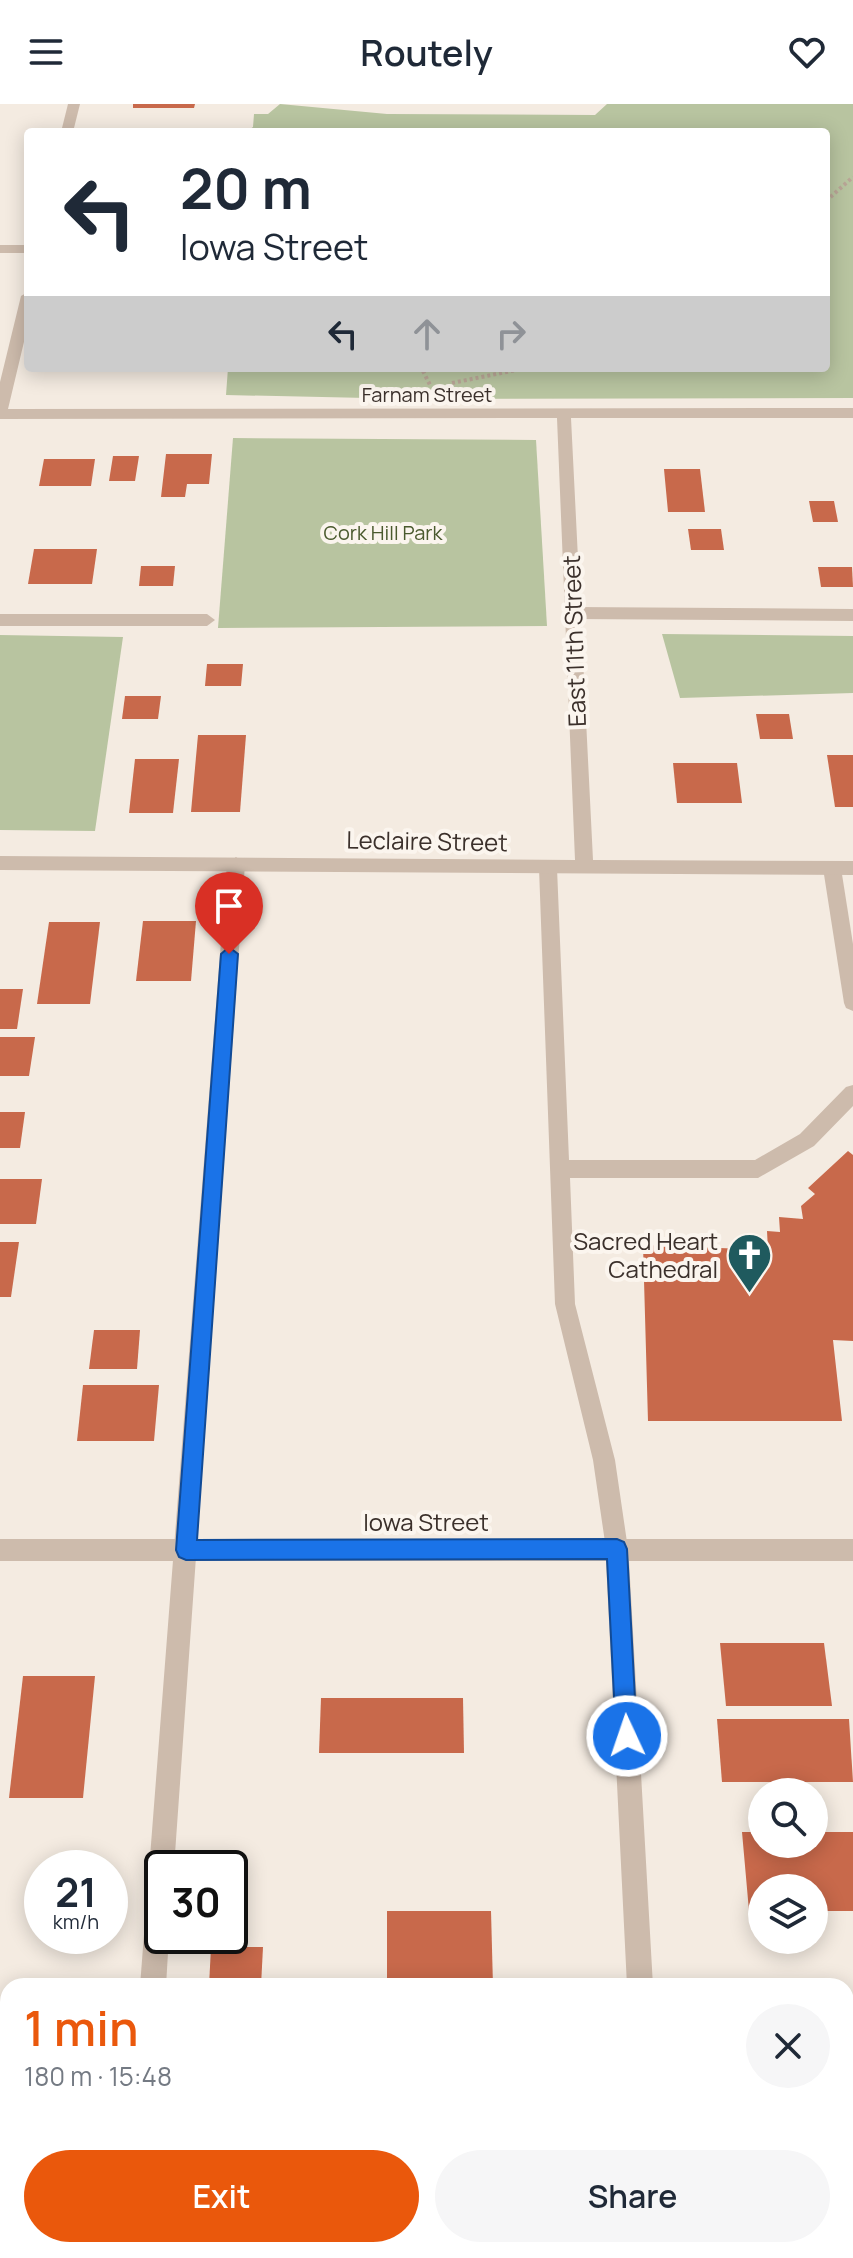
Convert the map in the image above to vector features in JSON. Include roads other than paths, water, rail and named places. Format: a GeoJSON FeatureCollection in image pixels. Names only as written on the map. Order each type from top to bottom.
{"type":"FeatureCollection","features":[{"type":"Feature","properties":{"kind":"street"},"geometry":{"type":"LineString","coordinates":[[68,128],[74,104]]}},
{"type":"Feature","properties":{"kind":"street"},"geometry":{"type":"LineString","coordinates":[[0,249],[24,249]]}},
{"type":"Feature","properties":{"kind":"street"},"geometry":{"type":"LineString","coordinates":[[0,413],[24,313]]}},
{"type":"Feature","properties":{"kind":"street","name":"Farnam Street"},"geometry":{"type":"LineString","coordinates":[[0,413],[853,413]]}},
{"type":"Feature","properties":{"kind":"street","name":"East 11th Street"},"geometry":{"type":"LineString","coordinates":[[564,415],[584,868]]}},
{"type":"Feature","properties":{"kind":"street"},"geometry":{"type":"LineString","coordinates":[[574,613],[853,615]]}},
{"type":"Feature","properties":{"kind":"street"},"geometry":{"type":"LineString","coordinates":[[0,620],[207,620]]}},
{"type":"Feature","properties":{"kind":"street","name":"Leclaire Street"},"geometry":{"type":"LineString","coordinates":[[0,863],[853,868]]}},
{"type":"Feature","properties":{"kind":"street"},"geometry":{"type":"LineString","coordinates":[[154,1978],[236,864]]}},
{"type":"Feature","properties":{"kind":"street"},"geometry":{"type":"LineString","coordinates":[[548,868],[565,1304],[604,1460],[617,1549],[640,1978]]}},
{"type":"Feature","properties":{"kind":"street"},"geometry":{"type":"LineString","coordinates":[[832,868],[853,1003]]}},
{"type":"Feature","properties":{"kind":"street"},"geometry":{"type":"LineString","coordinates":[[559,1169],[758,1169],[807,1140],[853,1093]]}},
{"type":"Feature","properties":{"kind":"street","name":"Iowa Street"},"geometry":{"type":"LineString","coordinates":[[0,1550],[853,1550]]}},
{"type":"Feature","properties":{"kind":"place","name":"Sacred Heart Cathedral"},"geometry":{"type":"Point","coordinates":[749,1295]}},
{"type":"Feature","properties":{"kind":"park label","name":"Cork Hill Park"},"geometry":{"type":"Point","coordinates":[383,533]}}]}
